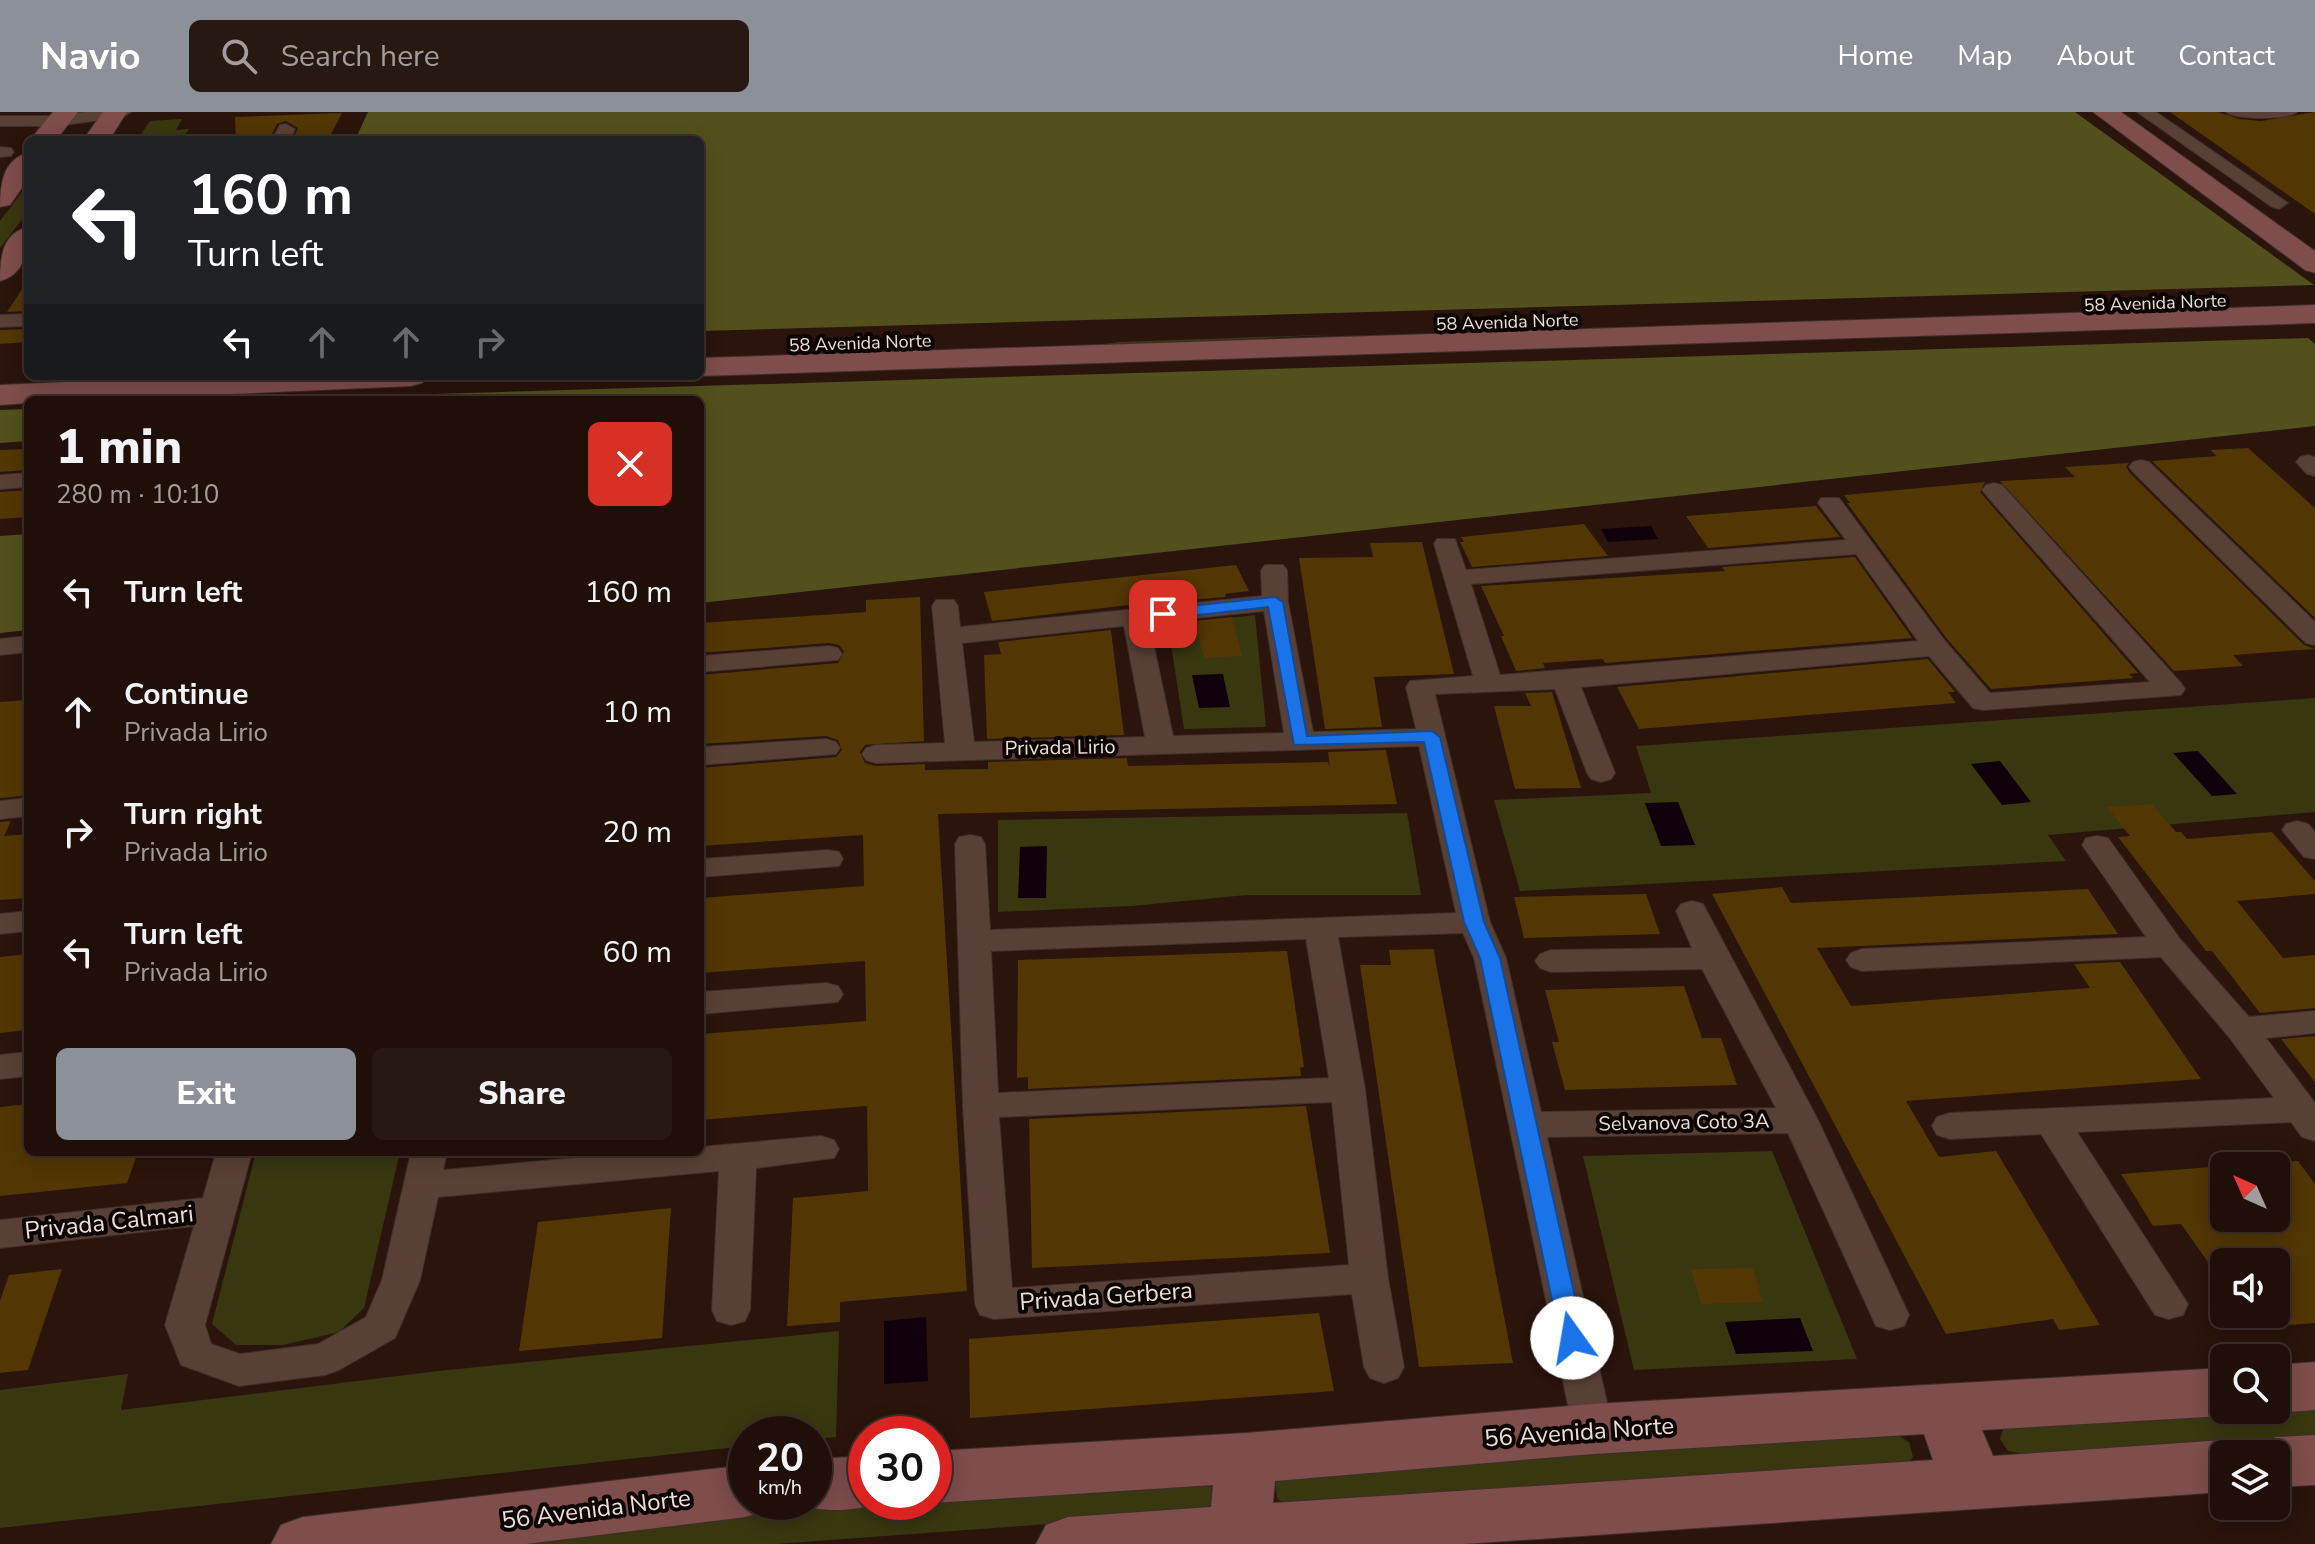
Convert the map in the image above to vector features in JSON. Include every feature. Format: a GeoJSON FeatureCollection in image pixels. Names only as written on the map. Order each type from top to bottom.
{"type":"FeatureCollection","features":[{"type":"Feature","properties":{"kind":"main road"},"geometry":{"type":"LineString","coordinates":[[2105,112],[2315,264]]}},
{"type":"Feature","properties":{"kind":"main road"},"geometry":{"type":"LineString","coordinates":[[99,136],[117,113]]}},
{"type":"Feature","properties":{"kind":"main road"},"geometry":{"type":"LineString","coordinates":[[0,199],[11,155]]}},
{"type":"Feature","properties":{"kind":"main road"},"geometry":{"type":"LineString","coordinates":[[11,267],[24,243]]}},
{"type":"Feature","properties":{"kind":"main road","name":"58 Avenida Norte"},"geometry":{"type":"LineString","coordinates":[[704,367],[922,351],[1830,321],[2307,310]]}},
{"type":"Feature","properties":{"kind":"main road","name":"58 Avenida Norte"},"geometry":{"type":"LineString","coordinates":[[704,348],[922,351]]}},
{"type":"Feature","properties":{"kind":"main road"},"geometry":{"type":"LineString","coordinates":[[0,374],[24,373]]}},
{"type":"Feature","properties":{"kind":"main road"},"geometry":{"type":"LineString","coordinates":[[0,395],[324,380]]}},
{"type":"Feature","properties":{"kind":"main road"},"geometry":{"type":"LineString","coordinates":[[2290,1388],[2315,1386]]}},
{"type":"Feature","properties":{"kind":"main road","name":"56 Avenida Norte"},"geometry":{"type":"LineString","coordinates":[[952,1476],[1246,1458],[1593,1429],[2210,1393]]}},
{"type":"Feature","properties":{"kind":"main road"},"geometry":{"type":"LineString","coordinates":[[1944,1409],[1972,1481]]}},
{"type":"Feature","properties":{"kind":"main road"},"geometry":{"type":"LineString","coordinates":[[1241,1539],[1246,1458]]}},
{"type":"Feature","properties":{"kind":"main road"},"geometry":{"type":"LineString","coordinates":[[2290,1461],[2315,1460]]}},
{"type":"Feature","properties":{"kind":"main road"},"geometry":{"type":"LineString","coordinates":[[1068,1544],[1241,1539],[1972,1481],[2210,1467]]}},
{"type":"Feature","properties":{"kind":"main road","name":"56 Avenida Norte"},"geometry":{"type":"LineString","coordinates":[[303,1544],[728,1493]]}},
{"type":"Feature","properties":{"kind":"street"},"geometry":{"type":"LineString","coordinates":[[2145,112],[2279,203]]}},
{"type":"Feature","properties":{"kind":"street"},"geometry":{"type":"LineString","coordinates":[[2234,112],[2289,112]]}},
{"type":"Feature","properties":{"kind":"street"},"geometry":{"type":"LineString","coordinates":[[0,121],[56,124],[117,113]]}},
{"type":"Feature","properties":{"kind":"street"},"geometry":{"type":"LineString","coordinates":[[0,321],[24,320]]}},
{"type":"Feature","properties":{"kind":"street"},"geometry":{"type":"LineString","coordinates":[[2141,467],[2315,637]]}},
{"type":"Feature","properties":{"kind":"street"},"geometry":{"type":"LineString","coordinates":[[0,482],[24,480]]}},
{"type":"Feature","properties":{"kind":"street"},"geometry":{"type":"LineString","coordinates":[[1830,503],[1936,647],[1983,702],[2171,689],[1994,490]]}},
{"type":"Feature","properties":{"kind":"street"},"geometry":{"type":"LineString","coordinates":[[1446,544],[1489,685]]}},
{"type":"Feature","properties":{"kind":"street"},"geometry":{"type":"LineString","coordinates":[[1456,578],[1863,546]]}},
{"type":"Feature","properties":{"kind":"street"},"geometry":{"type":"LineString","coordinates":[[1274,570],[1275,602],[1300,741]]}},
{"type":"Feature","properties":{"kind":"street"},"geometry":{"type":"LineString","coordinates":[[950,636],[1275,602]]}},
{"type":"Feature","properties":{"kind":"street"},"geometry":{"type":"LineString","coordinates":[[945,606],[960,749]]}},
{"type":"Feature","properties":{"kind":"street"},"geometry":{"type":"LineString","coordinates":[[1135,617],[1161,745]]}},
{"type":"Feature","properties":{"kind":"street"},"geometry":{"type":"LineString","coordinates":[[0,647],[24,644]]}},
{"type":"Feature","properties":{"kind":"street"},"geometry":{"type":"LineString","coordinates":[[1593,1429],[1490,958],[1474,922],[1420,687],[1565,680],[1936,647]]}},
{"type":"Feature","properties":{"kind":"street"},"geometry":{"type":"LineString","coordinates":[[704,664],[829,654]]}},
{"type":"Feature","properties":{"kind":"street"},"geometry":{"type":"LineString","coordinates":[[1565,680],[1601,773]]}},
{"type":"Feature","properties":{"kind":"street","name":"Privada Lirio"},"geometry":{"type":"LineString","coordinates":[[876,754],[1391,738],[1428,723]]}},
{"type":"Feature","properties":{"kind":"street"},"geometry":{"type":"LineString","coordinates":[[704,756],[826,748]]}},
{"type":"Feature","properties":{"kind":"street"},"geometry":{"type":"LineString","coordinates":[[0,810],[24,807]]}},
{"type":"Feature","properties":{"kind":"street","name":"Privada Gerbera"},"geometry":{"type":"LineString","coordinates":[[970,844],[981,1106],[994,1304],[1369,1278]]}},
{"type":"Feature","properties":{"kind":"street"},"geometry":{"type":"LineString","coordinates":[[2097,845],[2169,946],[2241,1029],[2308,1118]]}},
{"type":"Feature","properties":{"kind":"street"},"geometry":{"type":"LineString","coordinates":[[704,868],[828,859]]}},
{"type":"Feature","properties":{"kind":"street","name":"Selvanova Coto 3A"},"geometry":{"type":"LineString","coordinates":[[1692,911],[1713,958],[1800,1120],[1890,1315]]}},
{"type":"Feature","properties":{"kind":"street"},"geometry":{"type":"LineString","coordinates":[[0,924],[24,921]]}},
{"type":"Feature","properties":{"kind":"street"},"geometry":{"type":"LineString","coordinates":[[975,941],[1474,922]]}},
{"type":"Feature","properties":{"kind":"street"},"geometry":{"type":"LineString","coordinates":[[1320,926],[1348,1089],[1369,1278],[1384,1367]]}},
{"type":"Feature","properties":{"kind":"street"},"geometry":{"type":"LineString","coordinates":[[1862,960],[2169,946]]}},
{"type":"Feature","properties":{"kind":"street"},"geometry":{"type":"LineString","coordinates":[[1551,961],[1713,958]]}},
{"type":"Feature","properties":{"kind":"street"},"geometry":{"type":"LineString","coordinates":[[704,1003],[826,994]]}},
{"type":"Feature","properties":{"kind":"street"},"geometry":{"type":"LineString","coordinates":[[2241,1029],[2315,1022]]}},
{"type":"Feature","properties":{"kind":"street"},"geometry":{"type":"LineString","coordinates":[[0,1067],[24,1064]]}},
{"type":"Feature","properties":{"kind":"street"},"geometry":{"type":"LineString","coordinates":[[981,1106],[1348,1089]]}},
{"type":"Feature","properties":{"kind":"street"},"geometry":{"type":"LineString","coordinates":[[1950,1126],[2308,1118]]}},
{"type":"Feature","properties":{"kind":"street","name":"Selvanova Coto 3A"},"geometry":{"type":"LineString","coordinates":[[1525,1125],[1800,1120]]}},
{"type":"Feature","properties":{"kind":"street"},"geometry":{"type":"LineString","coordinates":[[2052,1123],[2169,1304]]}},
{"type":"Feature","properties":{"kind":"street"},"geometry":{"type":"LineString","coordinates":[[233,1156],[185,1325],[195,1354],[239,1370],[325,1359],[381,1327],[401,1280],[425,1169],[738,1156],[821,1149]]}},
{"type":"Feature","properties":{"kind":"street"},"geometry":{"type":"LineString","coordinates":[[731,1310],[738,1156]]}},
{"type":"Feature","properties":{"kind":"street","name":"Privada Calmari"},"geometry":{"type":"LineString","coordinates":[[0,1234],[218,1210]]}},
{"type":"Feature","properties":{"kind":"shaded area"},"geometry":{"type":"Polygon","coordinates":[[[368,112],[2075,112],[2314,285],[704,331],[704,136],[357,136],[368,112]]]}},
{"type":"Feature","properties":{"kind":"shaded area"},"geometry":{"type":"Polygon","coordinates":[[[182,119],[176,130],[189,129],[185,136],[140,136],[150,121],[182,119]]]}},
{"type":"Feature","properties":{"kind":"shaded area"},"geometry":{"type":"Polygon","coordinates":[[[24,189],[24,217],[0,248],[0,221],[24,189]]]}},
{"type":"Feature","properties":{"kind":"shaded area"},"geometry":{"type":"Polygon","coordinates":[[[1345,334],[1091,347],[1118,342],[1345,334]]]}},
{"type":"Feature","properties":{"kind":"shaded area"},"geometry":{"type":"Polygon","coordinates":[[[2308,338],[2315,344],[2315,426],[704,603],[704,396],[365,396],[2308,338]]]}},
{"type":"Feature","properties":{"kind":"shaded area"},"geometry":{"type":"Polygon","coordinates":[[[24,409],[24,441],[0,443],[0,410],[24,409]]]}},
{"type":"Feature","properties":{"kind":"shaded area"},"geometry":{"type":"Polygon","coordinates":[[[1651,526],[1658,539],[1608,542],[1601,529],[1651,526]]]}},
{"type":"Feature","properties":{"kind":"shaded area"},"geometry":{"type":"Polygon","coordinates":[[[24,534],[24,630],[0,633],[0,536],[24,534]]]}},
{"type":"Feature","properties":{"kind":"shaded area"},"geometry":{"type":"Polygon","coordinates":[[[1255,615],[1266,727],[1184,729],[1168,625],[1255,615]]]}},
{"type":"Feature","properties":{"kind":"shaded area"},"geometry":{"type":"Polygon","coordinates":[[[1223,674],[1230,707],[1199,708],[1192,675],[1223,674]]]}},
{"type":"Feature","properties":{"kind":"shaded area"},"geometry":{"type":"Polygon","coordinates":[[[2315,698],[2315,812],[2048,835],[2066,861],[1520,891],[1494,800],[1651,793],[1636,746],[2315,698]]]}},
{"type":"Feature","properties":{"kind":"shaded area"},"geometry":{"type":"Polygon","coordinates":[[[2198,751],[2237,794],[2212,796],[2173,753],[2198,751]]]}},
{"type":"Feature","properties":{"kind":"shaded area"},"geometry":{"type":"Polygon","coordinates":[[[2000,761],[2031,802],[2002,805],[1971,764],[2000,761]]]}},
{"type":"Feature","properties":{"kind":"shaded area"},"geometry":{"type":"Polygon","coordinates":[[[1678,802],[1695,845],[1661,846],[1645,803],[1678,802]]]}},
{"type":"Feature","properties":{"kind":"shaded area"},"geometry":{"type":"Polygon","coordinates":[[[1407,813],[1421,895],[1247,895],[1132,906],[998,912],[998,820],[1407,813]]]}},
{"type":"Feature","properties":{"kind":"shaded area"},"geometry":{"type":"Polygon","coordinates":[[[1047,846],[1046,898],[1018,898],[1020,847],[1047,846]]]}},
{"type":"Feature","properties":{"kind":"shaded area"},"geometry":{"type":"Polygon","coordinates":[[[1772,1151],[1857,1359],[1634,1370],[1583,1156],[1772,1151]]]}},
{"type":"Feature","properties":{"kind":"shaded area"},"geometry":{"type":"Polygon","coordinates":[[[255,1156],[399,1156],[364,1308],[339,1332],[283,1345],[236,1345],[212,1324],[255,1156]]]}},
{"type":"Feature","properties":{"kind":"shaded area"},"geometry":{"type":"Polygon","coordinates":[[[926,1317],[928,1381],[884,1384],[884,1321],[926,1317]]]}},
{"type":"Feature","properties":{"kind":"shaded area"},"geometry":{"type":"Polygon","coordinates":[[[1800,1318],[1813,1351],[1736,1354],[1725,1322],[1800,1318]]]}},
{"type":"Feature","properties":{"kind":"shaded area"},"geometry":{"type":"Polygon","coordinates":[[[839,1331],[836,1437],[832,1437],[832,1416],[728,1416],[728,1448],[0,1528],[0,1390],[128,1374],[121,1410],[438,1371],[839,1331]]]}},
{"type":"Feature","properties":{"kind":"shaded area"},"geometry":{"type":"Polygon","coordinates":[[[2315,1404],[2315,1439],[2210,1440],[2210,1445],[2031,1455],[2008,1451],[2000,1439],[2004,1427],[2210,1411],[2210,1424],[2290,1424],[2290,1408],[2315,1404]]]}},
{"type":"Feature","properties":{"kind":"shaded area"},"geometry":{"type":"Polygon","coordinates":[[[1894,1433],[1909,1442],[1913,1457],[1905,1466],[1298,1510],[1277,1499],[1275,1482],[1286,1476],[1894,1433]]]}},
{"type":"Feature","properties":{"kind":"shaded area"},"geometry":{"type":"Polygon","coordinates":[[[1197,1480],[1212,1487],[1214,1502],[1199,1513],[776,1544],[451,1544],[728,1512],[728,1520],[832,1520],[832,1504],[848,1503],[848,1520],[952,1520],[952,1500],[1197,1480]]]}},
{"type":"Feature","properties":{"kind":"building"},"geometry":{"type":"Polygon","coordinates":[[[2170,112],[2218,112],[2239,119],[2261,121],[2315,112],[2315,214],[2170,112]]]}},
{"type":"Feature","properties":{"kind":"building"},"geometry":{"type":"Polygon","coordinates":[[[342,113],[330,136],[295,136],[298,128],[286,121],[277,124],[271,136],[236,136],[235,117],[342,113]]]}},
{"type":"Feature","properties":{"kind":"building"},"geometry":{"type":"Polygon","coordinates":[[[24,286],[24,311],[7,312],[24,286]]]}},
{"type":"Feature","properties":{"kind":"building"},"geometry":{"type":"Polygon","coordinates":[[[24,329],[24,342],[0,344],[0,330],[24,329]]]}},
{"type":"Feature","properties":{"kind":"building"},"geometry":{"type":"Polygon","coordinates":[[[2248,448],[2315,508],[2315,618],[2152,461],[2217,456],[2210,450],[2248,448]]]}},
{"type":"Feature","properties":{"kind":"building"},"geometry":{"type":"Polygon","coordinates":[[[24,449],[24,470],[0,472],[0,450],[24,449]]]}},
{"type":"Feature","properties":{"kind":"building"},"geometry":{"type":"Polygon","coordinates":[[[2129,463],[2126,467],[2131,474],[2304,645],[2315,649],[2233,655],[2243,666],[2174,671],[2000,481],[2075,477],[2065,467],[2129,463]]]}},
{"type":"Feature","properties":{"kind":"building"},"geometry":{"type":"Polygon","coordinates":[[[1985,482],[1980,492],[2138,673],[2129,674],[2134,678],[1991,689],[1947,639],[1844,495],[1985,482]]]}},
{"type":"Feature","properties":{"kind":"building"},"geometry":{"type":"Polygon","coordinates":[[[24,490],[24,517],[0,519],[0,492],[24,490]]]}},
{"type":"Feature","properties":{"kind":"building"},"geometry":{"type":"Polygon","coordinates":[[[1816,506],[1840,537],[1708,548],[1686,516],[1816,506]]]}},
{"type":"Feature","properties":{"kind":"building"},"geometry":{"type":"Polygon","coordinates":[[[1584,524],[1608,556],[1472,567],[1460,542],[1464,542],[1461,537],[1584,524]]]}},
{"type":"Feature","properties":{"kind":"building"},"geometry":{"type":"Polygon","coordinates":[[[1422,542],[1454,674],[1374,677],[1382,727],[1325,729],[1299,558],[1373,557],[1370,543],[1422,542]]]}},
{"type":"Feature","properties":{"kind":"building"},"geometry":{"type":"Polygon","coordinates":[[[1855,557],[1912,638],[1605,663],[1603,659],[1543,663],[1545,668],[1516,671],[1481,586],[1725,571],[1722,567],[1855,557]]]}},
{"type":"Feature","properties":{"kind":"building"},"geometry":{"type":"Polygon","coordinates":[[[1236,565],[1249,591],[1225,594],[1226,597],[1188,598],[992,621],[984,592],[1236,565]]]}},
{"type":"Feature","properties":{"kind":"building"},"geometry":{"type":"Polygon","coordinates":[[[920,597],[924,741],[865,745],[860,752],[865,763],[876,766],[925,764],[925,770],[988,769],[988,762],[1127,758],[1128,766],[1328,762],[1330,767],[1328,752],[1386,750],[1397,804],[938,814],[967,1291],[840,1302],[840,1322],[787,1326],[793,1198],[868,1191],[867,1106],[704,1120],[704,1034],[866,1021],[865,961],[704,973],[704,898],[864,886],[863,835],[704,846],[704,768],[836,757],[842,750],[838,740],[826,736],[704,744],[704,675],[838,663],[844,652],[839,645],[829,643],[704,653],[704,623],[866,612],[866,600],[920,597]]]}},
{"type":"Feature","properties":{"kind":"building"},"geometry":{"type":"Polygon","coordinates":[[[1232,617],[1242,656],[1204,658],[1194,621],[1232,617]]]}},
{"type":"Feature","properties":{"kind":"building"},"geometry":{"type":"Polygon","coordinates":[[[1111,630],[1124,735],[987,739],[984,655],[1001,654],[998,642],[1111,630]]]}},
{"type":"Feature","properties":{"kind":"building"},"geometry":{"type":"Polygon","coordinates":[[[1928,659],[1955,692],[1948,692],[1956,703],[1639,729],[1617,687],[1928,659]]]}},
{"type":"Feature","properties":{"kind":"building"},"geometry":{"type":"Polygon","coordinates":[[[1552,692],[1581,788],[1515,789],[1494,706],[1531,706],[1525,693],[1552,692]]]}},
{"type":"Feature","properties":{"kind":"building"},"geometry":{"type":"Polygon","coordinates":[[[24,700],[23,796],[0,798],[0,702],[24,700]]]}},
{"type":"Feature","properties":{"kind":"building"},"geometry":{"type":"Polygon","coordinates":[[[2152,804],[2176,832],[2181,832],[2187,839],[2272,832],[2315,881],[2315,894],[2237,901],[2283,958],[2315,955],[2315,1008],[2260,1013],[2212,951],[2206,951],[2118,837],[2130,836],[2107,807],[2152,804]]]}},
{"type":"Feature","properties":{"kind":"building"},"geometry":{"type":"Polygon","coordinates":[[[11,821],[4,836],[24,834],[24,898],[0,900],[0,822],[11,821]]]}},
{"type":"Feature","properties":{"kind":"building"},"geometry":{"type":"Polygon","coordinates":[[[1782,887],[1791,903],[2088,889],[2118,934],[1817,948],[1851,1006],[2090,988],[2074,964],[2120,962],[2201,1079],[1906,1101],[1939,1157],[1996,1151],[2100,1325],[2059,1330],[2053,1319],[1946,1334],[1712,894],[1782,887]]]}},
{"type":"Feature","properties":{"kind":"building"},"geometry":{"type":"Polygon","coordinates":[[[1646,894],[1660,934],[1524,938],[1514,897],[1646,894]]]}},
{"type":"Feature","properties":{"kind":"building"},"geometry":{"type":"Polygon","coordinates":[[[1434,949],[1513,1363],[1419,1367],[1360,965],[1391,965],[1389,950],[1434,949]]]}},
{"type":"Feature","properties":{"kind":"building"},"geometry":{"type":"Polygon","coordinates":[[[1287,951],[1304,1067],[1300,1068],[1301,1076],[1028,1089],[1028,1077],[1017,1078],[1018,960],[1287,951]]]}},
{"type":"Feature","properties":{"kind":"building"},"geometry":{"type":"Polygon","coordinates":[[[24,954],[24,1030],[0,1033],[0,957],[24,954]]]}},
{"type":"Feature","properties":{"kind":"building"},"geometry":{"type":"Polygon","coordinates":[[[1684,986],[1702,1038],[1721,1038],[1737,1085],[1565,1090],[1552,1042],[1559,1042],[1545,990],[1684,986]]]}},
{"type":"Feature","properties":{"kind":"building"},"geometry":{"type":"Polygon","coordinates":[[[2315,1036],[2315,1082],[2281,1039],[2315,1036]]]}},
{"type":"Feature","properties":{"kind":"building"},"geometry":{"type":"Polygon","coordinates":[[[24,1104],[24,1156],[137,1156],[127,1183],[0,1196],[0,1107],[24,1104]]]}},
{"type":"Feature","properties":{"kind":"building"},"geometry":{"type":"Polygon","coordinates":[[[1306,1106],[1330,1253],[1032,1268],[1029,1119],[1306,1106]]]}},
{"type":"Feature","properties":{"kind":"building"},"geometry":{"type":"Polygon","coordinates":[[[2290,1161],[2298,1161],[2315,1184],[2315,1323],[2290,1325],[2290,1248],[2210,1248],[2208,1262],[2181,1224],[2153,1226],[2121,1174],[2210,1167],[2210,1232],[2290,1232],[2290,1161]]]}},
{"type":"Feature","properties":{"kind":"building"},"geometry":{"type":"Polygon","coordinates":[[[671,1208],[662,1338],[519,1351],[538,1222],[671,1208]]]}},
{"type":"Feature","properties":{"kind":"building"},"geometry":{"type":"Polygon","coordinates":[[[1753,1268],[1763,1302],[1701,1304],[1691,1269],[1753,1268]]]}},
{"type":"Feature","properties":{"kind":"building"},"geometry":{"type":"Polygon","coordinates":[[[62,1269],[28,1370],[0,1373],[0,1301],[9,1275],[62,1269]]]}},
{"type":"Feature","properties":{"kind":"building"},"geometry":{"type":"Polygon","coordinates":[[[1319,1313],[1334,1391],[970,1418],[969,1339],[1319,1313]]]}},
{"type":"Feature","properties":{"kind":"route"},"geometry":{"type":"LineString","coordinates":[[1163,614],[1275,602],[1300,741],[1432,737],[1474,922],[1490,958],[1572,1338]]}}]}
